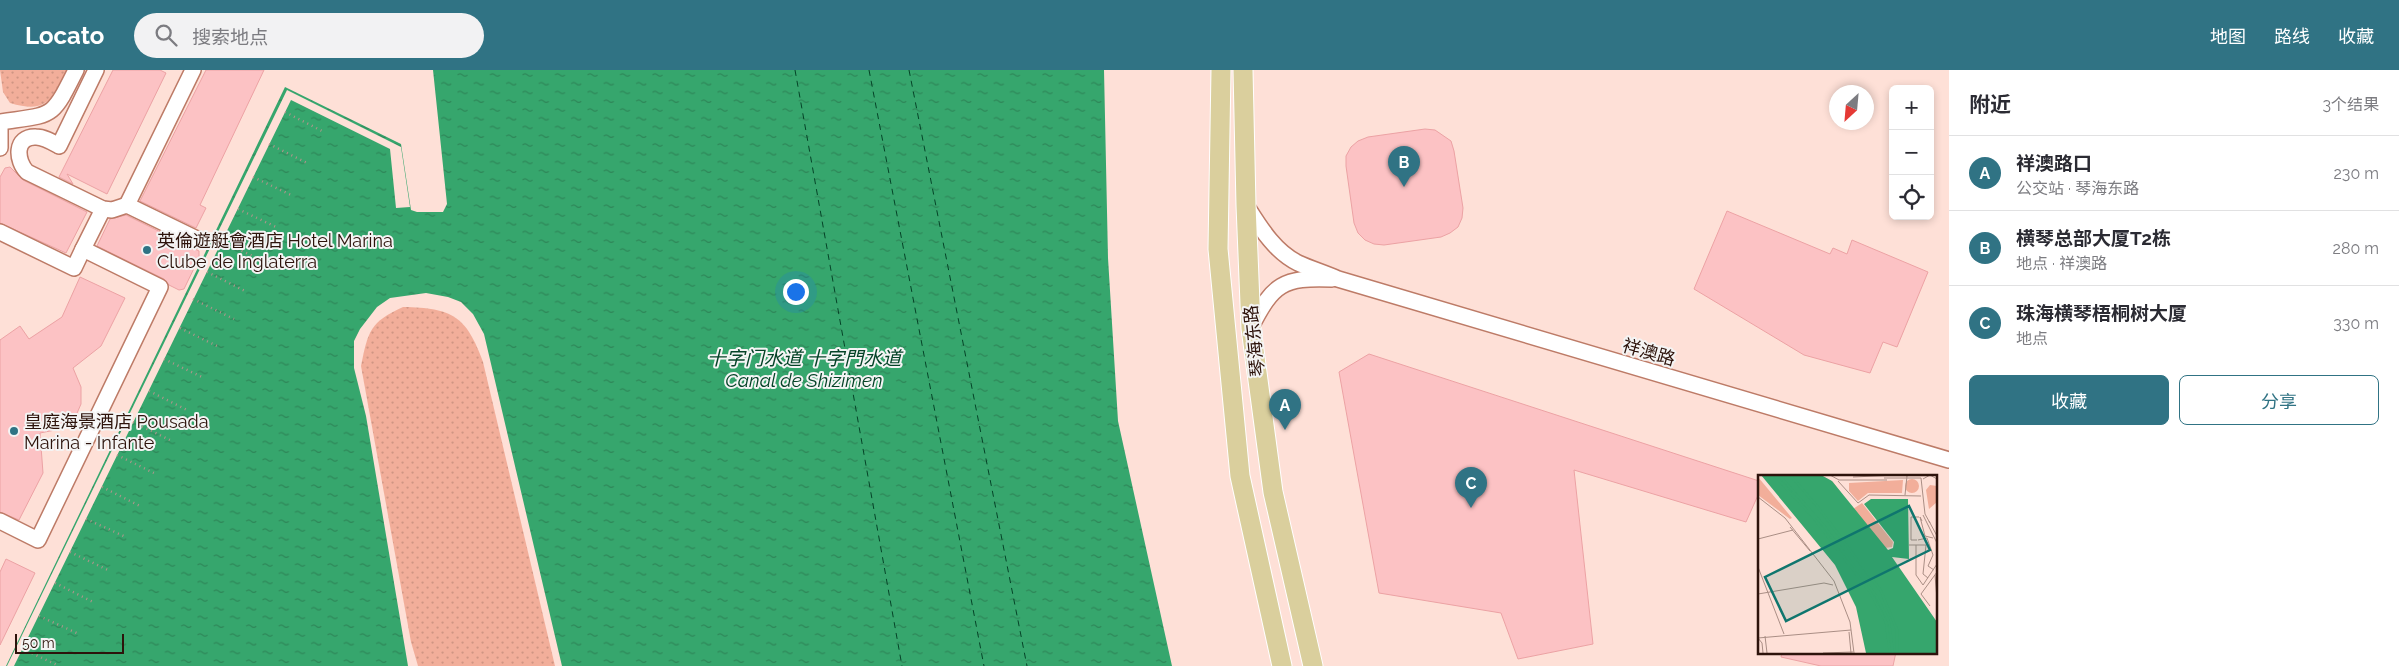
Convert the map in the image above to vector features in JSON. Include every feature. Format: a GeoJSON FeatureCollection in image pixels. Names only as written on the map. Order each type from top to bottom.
{"type":"FeatureCollection","features":[{"type":"Feature","properties":{"kind":"main road","name":"琴海东路"},"geometry":{"type":"LineString","coordinates":[[1221,70],[1218,248],[1240,476],[1282,666]]}},
{"type":"Feature","properties":{"kind":"main road","name":"琴海东路"},"geometry":{"type":"LineString","coordinates":[[1243,70],[1251,328],[1273,492],[1313,666]]}},
{"type":"Feature","properties":{"kind":"street"},"geometry":{"type":"LineString","coordinates":[[0,122],[38,117],[52,112],[61,100],[76,70]]}},
{"type":"Feature","properties":{"kind":"street"},"geometry":{"type":"LineString","coordinates":[[96,70],[59,146],[43,138],[31,137],[21,144],[18,153],[19,161],[27,172],[103,209],[112,210],[127,205],[199,240]]}},
{"type":"Feature","properties":{"kind":"street"},"geometry":{"type":"LineString","coordinates":[[127,205],[193,70]]}},
{"type":"Feature","properties":{"kind":"street"},"geometry":{"type":"LineString","coordinates":[[0,128],[0,148]]}},
{"type":"Feature","properties":{"kind":"street","name":"祥澳路"},"geometry":{"type":"LineString","coordinates":[[1246,205],[1266,236],[1280,252],[1298,263],[1338,279],[1949,460]]}},
{"type":"Feature","properties":{"kind":"street"},"geometry":{"type":"LineString","coordinates":[[0,232],[74,268],[103,209]]}},
{"type":"Feature","properties":{"kind":"street"},"geometry":{"type":"LineString","coordinates":[[0,521],[38,540],[160,287],[83,249]]}},
{"type":"Feature","properties":{"kind":"street","name":"祥澳路"},"geometry":{"type":"LineString","coordinates":[[1251,328],[1262,305],[1276,289],[1292,281],[1306,278],[1338,279]]}},
{"type":"Feature","properties":{"kind":"path"},"geometry":{"type":"LineString","coordinates":[[285,112],[322,131]]}},
{"type":"Feature","properties":{"kind":"path"},"geometry":{"type":"LineString","coordinates":[[269,144],[307,163]]}},
{"type":"Feature","properties":{"kind":"path"},"geometry":{"type":"LineString","coordinates":[[253,177],[291,195]]}},
{"type":"Feature","properties":{"kind":"path"},"geometry":{"type":"LineString","coordinates":[[238,209],[276,227]]}},
{"type":"Feature","properties":{"kind":"path"},"geometry":{"type":"LineString","coordinates":[[219,240],[261,260]]}},
{"type":"Feature","properties":{"kind":"path"},"geometry":{"type":"LineString","coordinates":[[207,272],[245,291]]}},
{"type":"Feature","properties":{"kind":"path"},"geometry":{"type":"LineString","coordinates":[[193,300],[234,320]]}},
{"type":"Feature","properties":{"kind":"path"},"geometry":{"type":"LineString","coordinates":[[180,328],[217,346]]}},
{"type":"Feature","properties":{"kind":"path"},"geometry":{"type":"LineString","coordinates":[[164,359],[204,378]]}},
{"type":"Feature","properties":{"kind":"path"},"geometry":{"type":"LineString","coordinates":[[149,391],[187,410]]}},
{"type":"Feature","properties":{"kind":"path"},"geometry":{"type":"LineString","coordinates":[[133,422],[172,442]]}},
{"type":"Feature","properties":{"kind":"path"},"geometry":{"type":"LineString","coordinates":[[118,455],[156,474]]}},
{"type":"Feature","properties":{"kind":"path"},"geometry":{"type":"LineString","coordinates":[[102,487],[140,506]]}},
{"type":"Feature","properties":{"kind":"path"},"geometry":{"type":"LineString","coordinates":[[86,519],[126,537]]}},
{"type":"Feature","properties":{"kind":"path"},"geometry":{"type":"LineString","coordinates":[[70,552],[110,571]]}},
{"type":"Feature","properties":{"kind":"path"},"geometry":{"type":"LineString","coordinates":[[55,583],[94,602]]}},
{"type":"Feature","properties":{"kind":"path"},"geometry":{"type":"LineString","coordinates":[[39,616],[79,634]]}},
{"type":"Feature","properties":{"kind":"path"},"geometry":{"type":"LineString","coordinates":[[23,649],[59,666]]}},
{"type":"Feature","properties":{"kind":"shaded area"},"geometry":{"type":"Polygon","coordinates":[[[0,70],[67,70],[52,97],[47,102],[32,107],[10,103],[3,92],[0,70]]]}},
{"type":"Feature","properties":{"kind":"shaded area"},"geometry":{"type":"Polygon","coordinates":[[[403,307],[446,313],[463,325],[477,346],[483,362],[555,666],[418,666],[411,642],[361,366],[372,329],[383,318],[403,307]]]}},
{"type":"Feature","properties":{"kind":"water","name":"十字门水道 十字門水道 Canal de Shizimen"},"geometry":{"type":"Polygon","coordinates":[[[433,70],[1104,70],[1108,258],[1118,421],[1172,666],[562,666],[484,334],[473,314],[461,302],[448,297],[426,293],[390,298],[377,307],[360,329],[354,341],[354,368],[366,416],[408,666],[6,666],[285,87],[401,144],[411,210],[417,212],[443,212],[447,204],[433,70]]]}},
{"type":"Feature","properties":{"kind":"pier"},"geometry":{"type":"Polygon","coordinates":[[[287,90],[401,147],[410,207],[396,208],[390,149],[291,100],[14,666],[7,666],[287,90]]]}},
{"type":"Feature","properties":{"kind":"building"},"geometry":{"type":"Polygon","coordinates":[[[113,70],[160,70],[166,73],[107,194],[67,174],[73,184],[59,177],[113,70]]]}},
{"type":"Feature","properties":{"kind":"building"},"geometry":{"type":"Polygon","coordinates":[[[206,70],[264,70],[200,205],[206,208],[196,228],[140,201],[206,70]]]}},
{"type":"Feature","properties":{"kind":"building"},"geometry":{"type":"Polygon","coordinates":[[[1425,129],[1435,130],[1451,141],[1463,208],[1462,218],[1458,227],[1441,237],[1384,245],[1374,244],[1365,240],[1358,233],[1354,223],[1346,156],[1351,147],[1358,141],[1368,137],[1425,129]]]}},
{"type":"Feature","properties":{"kind":"building"},"geometry":{"type":"Polygon","coordinates":[[[10,167],[23,180],[87,212],[66,253],[0,223],[0,177],[5,168],[10,167]]]}},
{"type":"Feature","properties":{"kind":"building"},"geometry":{"type":"Polygon","coordinates":[[[1727,211],[1830,254],[1833,248],[1847,254],[1852,240],[1928,272],[1897,347],[1883,342],[1870,373],[1804,355],[1694,289],[1727,211]]]}},
{"type":"Feature","properties":{"kind":"building","name":"英倫遊艇會酒店 Hotel Marina Clube de Inglaterra"},"geometry":{"type":"Polygon","coordinates":[[[126,215],[199,251],[199,258],[184,289],[179,290],[169,285],[164,279],[97,246],[110,219],[126,215]]]}},
{"type":"Feature","properties":{"kind":"building"},"geometry":{"type":"Polygon","coordinates":[[[80,277],[125,298],[101,346],[73,368],[81,387],[81,404],[74,420],[55,430],[40,433],[43,473],[19,520],[0,512],[0,340],[20,326],[29,339],[62,317],[80,277]]]}},
{"type":"Feature","properties":{"kind":"building"},"geometry":{"type":"Polygon","coordinates":[[[1369,354],[1758,481],[1758,495],[1746,522],[1574,470],[1593,644],[1518,659],[1501,613],[1379,593],[1339,372],[1369,354]]]}},
{"type":"Feature","properties":{"kind":"building"},"geometry":{"type":"Polygon","coordinates":[[[6,559],[35,573],[0,645],[0,572],[6,559]]]}},
{"type":"Feature","properties":{"kind":"building"},"geometry":{"type":"Polygon","coordinates":[[[1782,654],[1896,654],[1893,666],[1821,666],[1781,657],[1782,654]]]}},
{"type":"Feature","properties":{"kind":"ferry route"},"geometry":{"type":"LineString","coordinates":[[795,70],[902,666]]}},
{"type":"Feature","properties":{"kind":"ferry route"},"geometry":{"type":"LineString","coordinates":[[869,70],[984,666]]}},
{"type":"Feature","properties":{"kind":"ferry route"},"geometry":{"type":"LineString","coordinates":[[909,70],[1027,666]]}},
{"type":"Feature","properties":{"kind":"place","name":"横琴总部大厦T2栋"},"geometry":{"type":"Point","coordinates":[1404,187]}},
{"type":"Feature","properties":{"kind":"place","name":"英倫遊艇會酒店 Hotel Marina Clube de Inglaterra"},"geometry":{"type":"Point","coordinates":[147,250]}},
{"type":"Feature","properties":{"kind":"place","name":"祥澳路口"},"geometry":{"type":"Point","coordinates":[1285,430]}},
{"type":"Feature","properties":{"kind":"place","name":"皇庭海景酒店 Pousada Marina - Infante"},"geometry":{"type":"Point","coordinates":[14,431]}},
{"type":"Feature","properties":{"kind":"place","name":"珠海横琴梧桐树大厦"},"geometry":{"type":"Point","coordinates":[1471,508]}}]}
